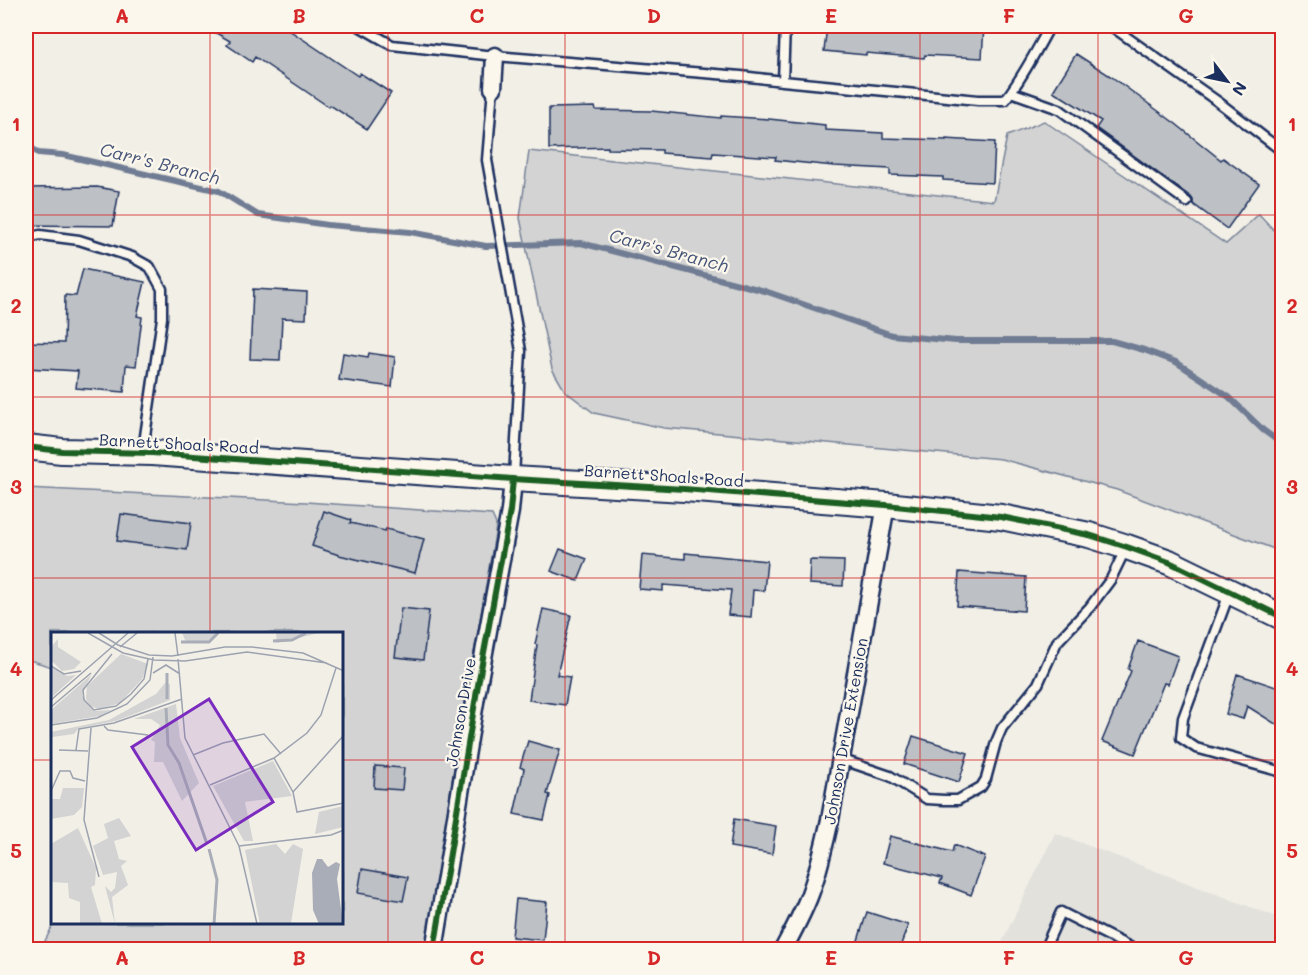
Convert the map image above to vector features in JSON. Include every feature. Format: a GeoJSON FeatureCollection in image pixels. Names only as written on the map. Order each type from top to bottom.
{"type":"FeatureCollection","features":[{"type":"Feature","properties":{"kind":"main road","name":"Barnett Shoals Road"},"geometry":{"type":"LineString","coordinates":[[26,447],[684,489],[886,505],[1001,517],[1089,535],[1127,547],[1169,562],[1282,617]]}},
{"type":"Feature","properties":{"kind":"street"},"geometry":{"type":"LineString","coordinates":[[493,88],[495,56]]}},
{"type":"Feature","properties":{"kind":"street","name":"Johnson Drive"},"geometry":{"type":"LineString","coordinates":[[434,950],[476,696],[510,511],[513,479]]}},
{"type":"Feature","properties":{"kind":"street","name":"Johnson Drive Extension"},"geometry":{"type":"LineString","coordinates":[[783,950],[811,892],[823,852],[886,505]]}},
{"type":"Feature","properties":{"kind":"lane"},"geometry":{"type":"LineString","coordinates":[[359,26],[392,45],[978,100],[1005,100],[1026,71],[1050,26]]}},
{"type":"Feature","properties":{"kind":"lane"},"geometry":{"type":"LineString","coordinates":[[783,81],[785,26]]}},
{"type":"Feature","properties":{"kind":"lane"},"geometry":{"type":"LineString","coordinates":[[1110,26],[1217,101],[1282,152]]}},
{"type":"Feature","properties":{"kind":"lane"},"geometry":{"type":"LineString","coordinates":[[493,88],[487,160],[521,351],[513,479]]}},
{"type":"Feature","properties":{"kind":"lane"},"geometry":{"type":"LineString","coordinates":[[1011,92],[1059,109],[1187,202]]}},
{"type":"Feature","properties":{"kind":"lane"},"geometry":{"type":"LineString","coordinates":[[26,238],[40,235],[79,240],[132,257],[150,267],[162,289],[162,318],[142,453]]}},
{"type":"Feature","properties":{"kind":"lane"},"geometry":{"type":"LineString","coordinates":[[840,759],[890,776],[927,799],[958,800],[981,787],[986,779],[1002,728],[1038,684],[1057,642],[1090,607],[1111,579],[1127,547]]}},
{"type":"Feature","properties":{"kind":"lane"},"geometry":{"type":"LineString","coordinates":[[1230,591],[1183,718],[1181,738],[1196,748],[1282,772]]}},
{"type":"Feature","properties":{"kind":"lane"},"geometry":{"type":"LineString","coordinates":[[1044,950],[1061,912],[1136,950]]}},
{"type":"Feature","properties":{"kind":"shaded area"},"geometry":{"type":"Polygon","coordinates":[[[1044,121],[1226,244],[1259,214],[1282,239],[1282,552],[1117,490],[1001,459],[664,428],[594,413],[565,391],[552,369],[520,218],[529,151],[994,201],[1007,136],[1044,121]]]}},
{"type":"Feature","properties":{"kind":"shaded area"},"geometry":{"type":"Polygon","coordinates":[[[26,488],[306,502],[492,515],[496,524],[495,534],[455,762],[426,949],[41,949],[54,924],[344,924],[344,632],[51,632],[51,667],[26,659],[26,488]]]}},
{"type":"Feature","properties":{"kind":"shaded area"},"geometry":{"type":"Polygon","coordinates":[[[1055,833],[1282,919],[1282,949],[998,950],[1055,833]]]}},
{"type":"Feature","properties":{"kind":"building"},"geometry":{"type":"Polygon","coordinates":[[[204,26],[283,26],[358,76],[360,73],[391,93],[367,129],[330,105],[329,107],[255,57],[252,62],[227,45],[230,41],[204,26]]]}},
{"type":"Feature","properties":{"kind":"building"},"geometry":{"type":"Polygon","coordinates":[[[827,26],[984,26],[982,58],[925,55],[924,58],[824,51],[827,26]]]}},
{"type":"Feature","properties":{"kind":"building"},"geometry":{"type":"Polygon","coordinates":[[[1076,54],[1112,77],[1221,160],[1223,158],[1259,184],[1227,229],[1193,204],[1191,197],[1096,128],[1101,121],[1053,91],[1076,54]]]}},
{"type":"Feature","properties":{"kind":"building"},"geometry":{"type":"Polygon","coordinates":[[[595,107],[596,110],[651,111],[825,125],[825,130],[883,133],[883,138],[995,142],[993,183],[943,180],[943,177],[890,175],[890,169],[775,160],[776,157],[713,153],[712,157],[662,153],[662,150],[608,149],[608,147],[549,149],[549,108],[595,107]]]}},
{"type":"Feature","properties":{"kind":"building"},"geometry":{"type":"Polygon","coordinates":[[[97,187],[119,191],[113,226],[26,225],[26,188],[97,187]]]}},
{"type":"Feature","properties":{"kind":"building"},"geometry":{"type":"Polygon","coordinates":[[[83,269],[145,282],[137,316],[142,317],[136,366],[126,365],[124,392],[76,388],[78,371],[26,368],[26,342],[64,343],[65,295],[76,296],[83,269]]]}},
{"type":"Feature","properties":{"kind":"building"},"geometry":{"type":"Polygon","coordinates":[[[253,289],[307,292],[306,319],[282,318],[280,360],[250,359],[253,289]]]}},
{"type":"Feature","properties":{"kind":"building"},"geometry":{"type":"Polygon","coordinates":[[[343,353],[368,357],[369,353],[395,357],[392,387],[339,380],[343,353]]]}},
{"type":"Feature","properties":{"kind":"building"},"geometry":{"type":"Polygon","coordinates":[[[324,511],[351,520],[350,523],[424,539],[415,573],[339,555],[312,546],[324,511]]]}},
{"type":"Feature","properties":{"kind":"building"},"geometry":{"type":"Polygon","coordinates":[[[121,514],[191,523],[187,550],[117,541],[121,514]]]}},
{"type":"Feature","properties":{"kind":"building"},"geometry":{"type":"Polygon","coordinates":[[[560,549],[587,559],[578,581],[551,571],[560,549]]]}},
{"type":"Feature","properties":{"kind":"building"},"geometry":{"type":"Polygon","coordinates":[[[685,553],[767,561],[764,591],[753,590],[751,617],[728,615],[731,590],[663,585],[663,591],[639,589],[642,555],[685,559],[685,553]]]}},
{"type":"Feature","properties":{"kind":"building"},"geometry":{"type":"Polygon","coordinates":[[[810,560],[844,561],[843,586],[809,584],[810,560]]]}},
{"type":"Feature","properties":{"kind":"building"},"geometry":{"type":"Polygon","coordinates":[[[959,572],[1026,577],[1024,611],[957,606],[959,572]]]}},
{"type":"Feature","properties":{"kind":"building"},"geometry":{"type":"Polygon","coordinates":[[[401,608],[429,611],[423,660],[395,657],[401,608]]]}},
{"type":"Feature","properties":{"kind":"building"},"geometry":{"type":"Polygon","coordinates":[[[543,609],[571,615],[557,675],[570,677],[565,705],[529,700],[537,645],[535,644],[543,609]]]}},
{"type":"Feature","properties":{"kind":"building"},"geometry":{"type":"Polygon","coordinates":[[[1138,641],[1178,656],[1168,684],[1164,683],[1135,754],[1102,741],[1131,671],[1128,669],[1138,641]]]}},
{"type":"Feature","properties":{"kind":"building"},"geometry":{"type":"Polygon","coordinates":[[[1237,674],[1282,689],[1282,728],[1247,706],[1243,719],[1226,714],[1237,674]]]}},
{"type":"Feature","properties":{"kind":"building"},"geometry":{"type":"Polygon","coordinates":[[[913,736],[968,753],[959,782],[904,764],[913,736]]]}},
{"type":"Feature","properties":{"kind":"building"},"geometry":{"type":"Polygon","coordinates":[[[528,741],[560,750],[547,794],[550,795],[544,820],[514,814],[524,769],[520,767],[528,741]]]}},
{"type":"Feature","properties":{"kind":"building"},"geometry":{"type":"Polygon","coordinates":[[[375,766],[404,768],[402,790],[374,788],[375,766]]]}},
{"type":"Feature","properties":{"kind":"building"},"geometry":{"type":"Polygon","coordinates":[[[734,819],[776,826],[772,854],[730,847],[734,819]]]}},
{"type":"Feature","properties":{"kind":"building"},"geometry":{"type":"Polygon","coordinates":[[[890,836],[952,852],[954,845],[985,857],[971,895],[940,883],[942,878],[883,863],[890,836]]]}},
{"type":"Feature","properties":{"kind":"building"},"geometry":{"type":"Polygon","coordinates":[[[362,869],[408,877],[403,901],[358,893],[362,869]]]}},
{"type":"Feature","properties":{"kind":"building"},"geometry":{"type":"Polygon","coordinates":[[[516,899],[547,902],[543,940],[512,937],[516,899]]]}},
{"type":"Feature","properties":{"kind":"building"},"geometry":{"type":"Polygon","coordinates":[[[867,912],[908,925],[899,950],[855,950],[867,912]]]}},
{"type":"Feature","properties":{"kind":"waterway","name":"Carr's Branch"},"geometry":{"type":"LineString","coordinates":[[26,143],[38,153],[63,155],[219,191],[258,215],[328,225],[410,232],[486,246],[581,243],[765,291],[892,335],[956,341],[1112,341],[1176,362],[1229,397],[1263,430],[1282,444]]}},
{"type":"Feature","properties":{"kind":"cycle path"},"geometry":{"type":"LineString","coordinates":[[26,447],[62,451],[152,453],[684,489],[886,505],[1001,517],[1089,535],[1127,547],[1169,562],[1282,617]]}},
{"type":"Feature","properties":{"kind":"cycle path"},"geometry":{"type":"LineString","coordinates":[[434,950],[476,696],[510,511],[513,479]]}}]}
